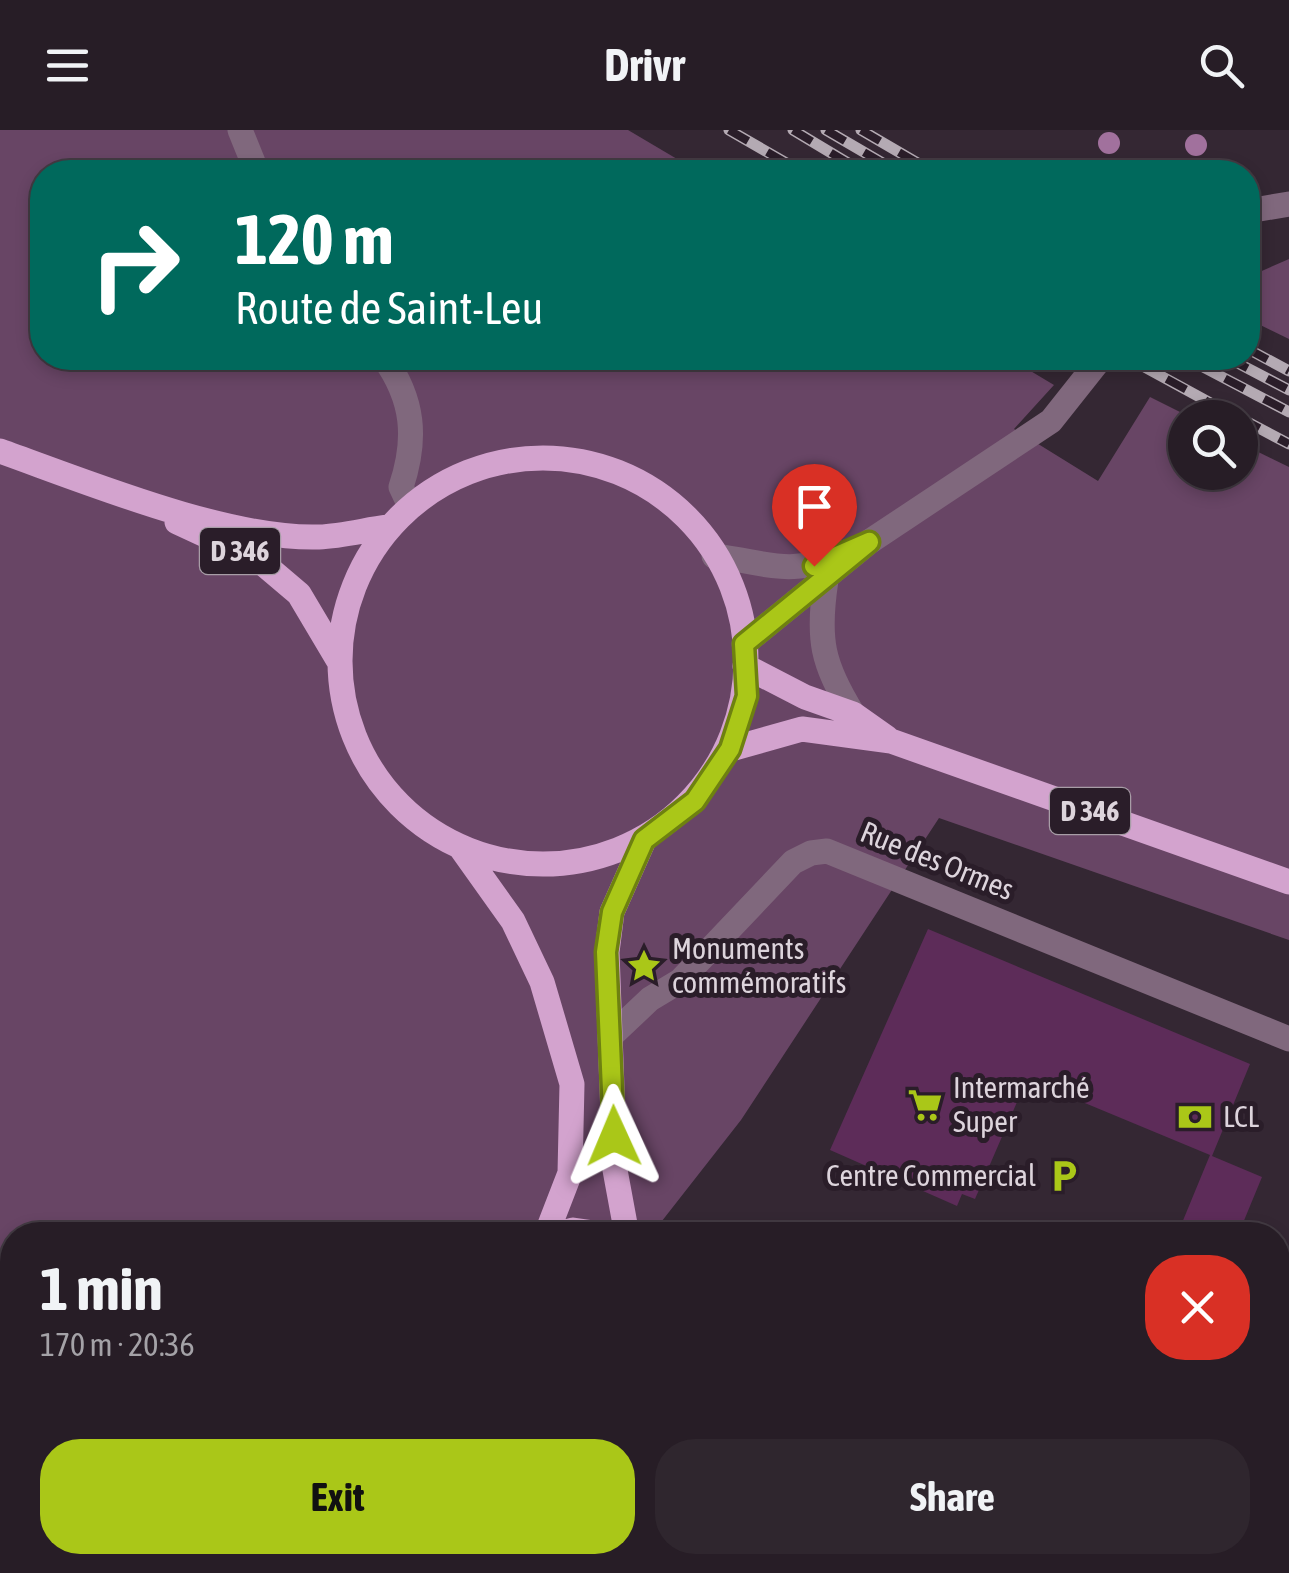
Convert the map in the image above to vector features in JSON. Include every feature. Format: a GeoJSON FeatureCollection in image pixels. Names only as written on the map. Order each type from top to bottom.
{"type":"FeatureCollection","features":[{"type":"Feature","properties":{"kind":"main road","name":"D 346"},"geometry":{"type":"LineString","coordinates":[[0,450],[100,486],[248,530],[318,537],[388,526]]}},
{"type":"Feature","properties":{"kind":"main road"},"geometry":{"type":"LineString","coordinates":[[516,458],[574,458],[629,477],[678,510],[714,556],[734,598],[747,696],[730,749],[695,801],[644,840],[582,860],[518,864],[461,848],[408,814],[372,770],[348,719],[340,663],[346,614],[362,568],[388,526],[409,504],[459,473],[516,458]]}},
{"type":"Feature","properties":{"kind":"main road","name":"D 346"},"geometry":{"type":"LineString","coordinates":[[100,486],[258,560],[299,594],[340,663]]}},
{"type":"Feature","properties":{"kind":"main road","name":"D 346"},"geometry":{"type":"LineString","coordinates":[[744,655],[804,697],[853,714],[890,741]]}},
{"type":"Feature","properties":{"kind":"main road","name":"D 346"},"geometry":{"type":"LineString","coordinates":[[730,749],[802,730],[890,741],[1289,882]]}},
{"type":"Feature","properties":{"kind":"main road"},"geometry":{"type":"LineString","coordinates":[[625,1222],[615,1170],[613,1034],[606,952],[612,912],[644,840]]}},
{"type":"Feature","properties":{"kind":"main road"},"geometry":{"type":"LineString","coordinates":[[461,848],[512,921],[542,982],[572,1084],[570,1174],[551,1222]]}},
{"type":"Feature","properties":{"kind":"street"},"geometry":{"type":"LineString","coordinates":[[240,130],[252,160]]}},
{"type":"Feature","properties":{"kind":"street"},"geometry":{"type":"LineString","coordinates":[[1260,209],[1289,204]]}},
{"type":"Feature","properties":{"kind":"street"},"geometry":{"type":"LineString","coordinates":[[392,370],[412,424],[413,452],[401,487],[409,504]]}},
{"type":"Feature","properties":{"kind":"street"},"geometry":{"type":"LineString","coordinates":[[744,655],[783,608],[826,580],[869,542],[1037,430],[1076,394],[1093,370]]}},
{"type":"Feature","properties":{"kind":"street"},"geometry":{"type":"LineString","coordinates":[[714,556],[786,570],[814,566],[869,542]]}},
{"type":"Feature","properties":{"kind":"street"},"geometry":{"type":"LineString","coordinates":[[826,580],[820,642],[829,676],[853,714]]}},
{"type":"Feature","properties":{"kind":"street","name":"Rue des Ormes"},"geometry":{"type":"LineString","coordinates":[[613,1034],[650,998],[680,981],[793,862],[827,851],[1289,1039]]}},
{"type":"Feature","properties":{"kind":"shaded area"},"geometry":{"type":"Polygon","coordinates":[[[0,130],[628,130],[679,160],[30,160],[30,370],[1029,370],[1054,385],[1014,429],[1098,481],[1150,397],[1168,406],[1168,490],[1258,490],[1258,452],[1289,467],[1289,940],[939,818],[741,1120],[661,1222],[0,1222],[0,130]]]}},
{"type":"Feature","properties":{"kind":"shaded area"},"geometry":{"type":"Polygon","coordinates":[[[1289,259],[1289,339],[1260,325],[1260,272],[1289,259]]]}},
{"type":"Feature","properties":{"kind":"building"},"geometry":{"type":"Polygon","coordinates":[[[928,929],[1250,1064],[1212,1156],[1262,1177],[1243,1222],[1182,1222],[1210,1155],[1027,1079],[975,1199],[962,1194],[957,1206],[830,1150],[928,929]]]}},
{"type":"Feature","properties":{"kind":"railway"},"geometry":{"type":"LineString","coordinates":[[729,130],[781,160]]}},
{"type":"Feature","properties":{"kind":"railway"},"geometry":{"type":"LineString","coordinates":[[793,130],[843,160]]}},
{"type":"Feature","properties":{"kind":"railway"},"geometry":{"type":"LineString","coordinates":[[826,130],[877,160]]}},
{"type":"Feature","properties":{"kind":"railway"},"geometry":{"type":"LineString","coordinates":[[861,130],[912,160]]}},
{"type":"Feature","properties":{"kind":"railway"},"geometry":{"type":"LineString","coordinates":[[1260,355],[1289,371]]}},
{"type":"Feature","properties":{"kind":"railway"},"geometry":{"type":"LineString","coordinates":[[1150,370],[1205,400]]}},
{"type":"Feature","properties":{"kind":"railway"},"geometry":{"type":"LineString","coordinates":[[1209,370],[1289,412]]}},
{"type":"Feature","properties":{"kind":"railway"},"geometry":{"type":"LineString","coordinates":[[1251,370],[1289,390]]}},
{"type":"Feature","properties":{"kind":"railway"},"geometry":{"type":"LineString","coordinates":[[1258,428],[1289,444]]}},
{"type":"Feature","properties":{"kind":"place","name":"Monuments commémoratifs"},"geometry":{"type":"Point","coordinates":[644,966]}},
{"type":"Feature","properties":{"kind":"place","name":"Intermarché Super"},"geometry":{"type":"Point","coordinates":[925,1105]}},
{"type":"Feature","properties":{"kind":"place","name":"LCL"},"geometry":{"type":"Point","coordinates":[1195,1117]}},
{"type":"Feature","properties":{"kind":"place","name":"Centre Commercial"},"geometry":{"type":"Point","coordinates":[1064,1176]}},
{"type":"Feature","properties":{"kind":"route"},"geometry":{"type":"LineString","coordinates":[[614,1136],[613,1034],[606,952],[612,912],[644,840],[695,801],[730,749],[747,696],[744,644],[783,608],[826,580],[869,542],[814,566]]}}]}
